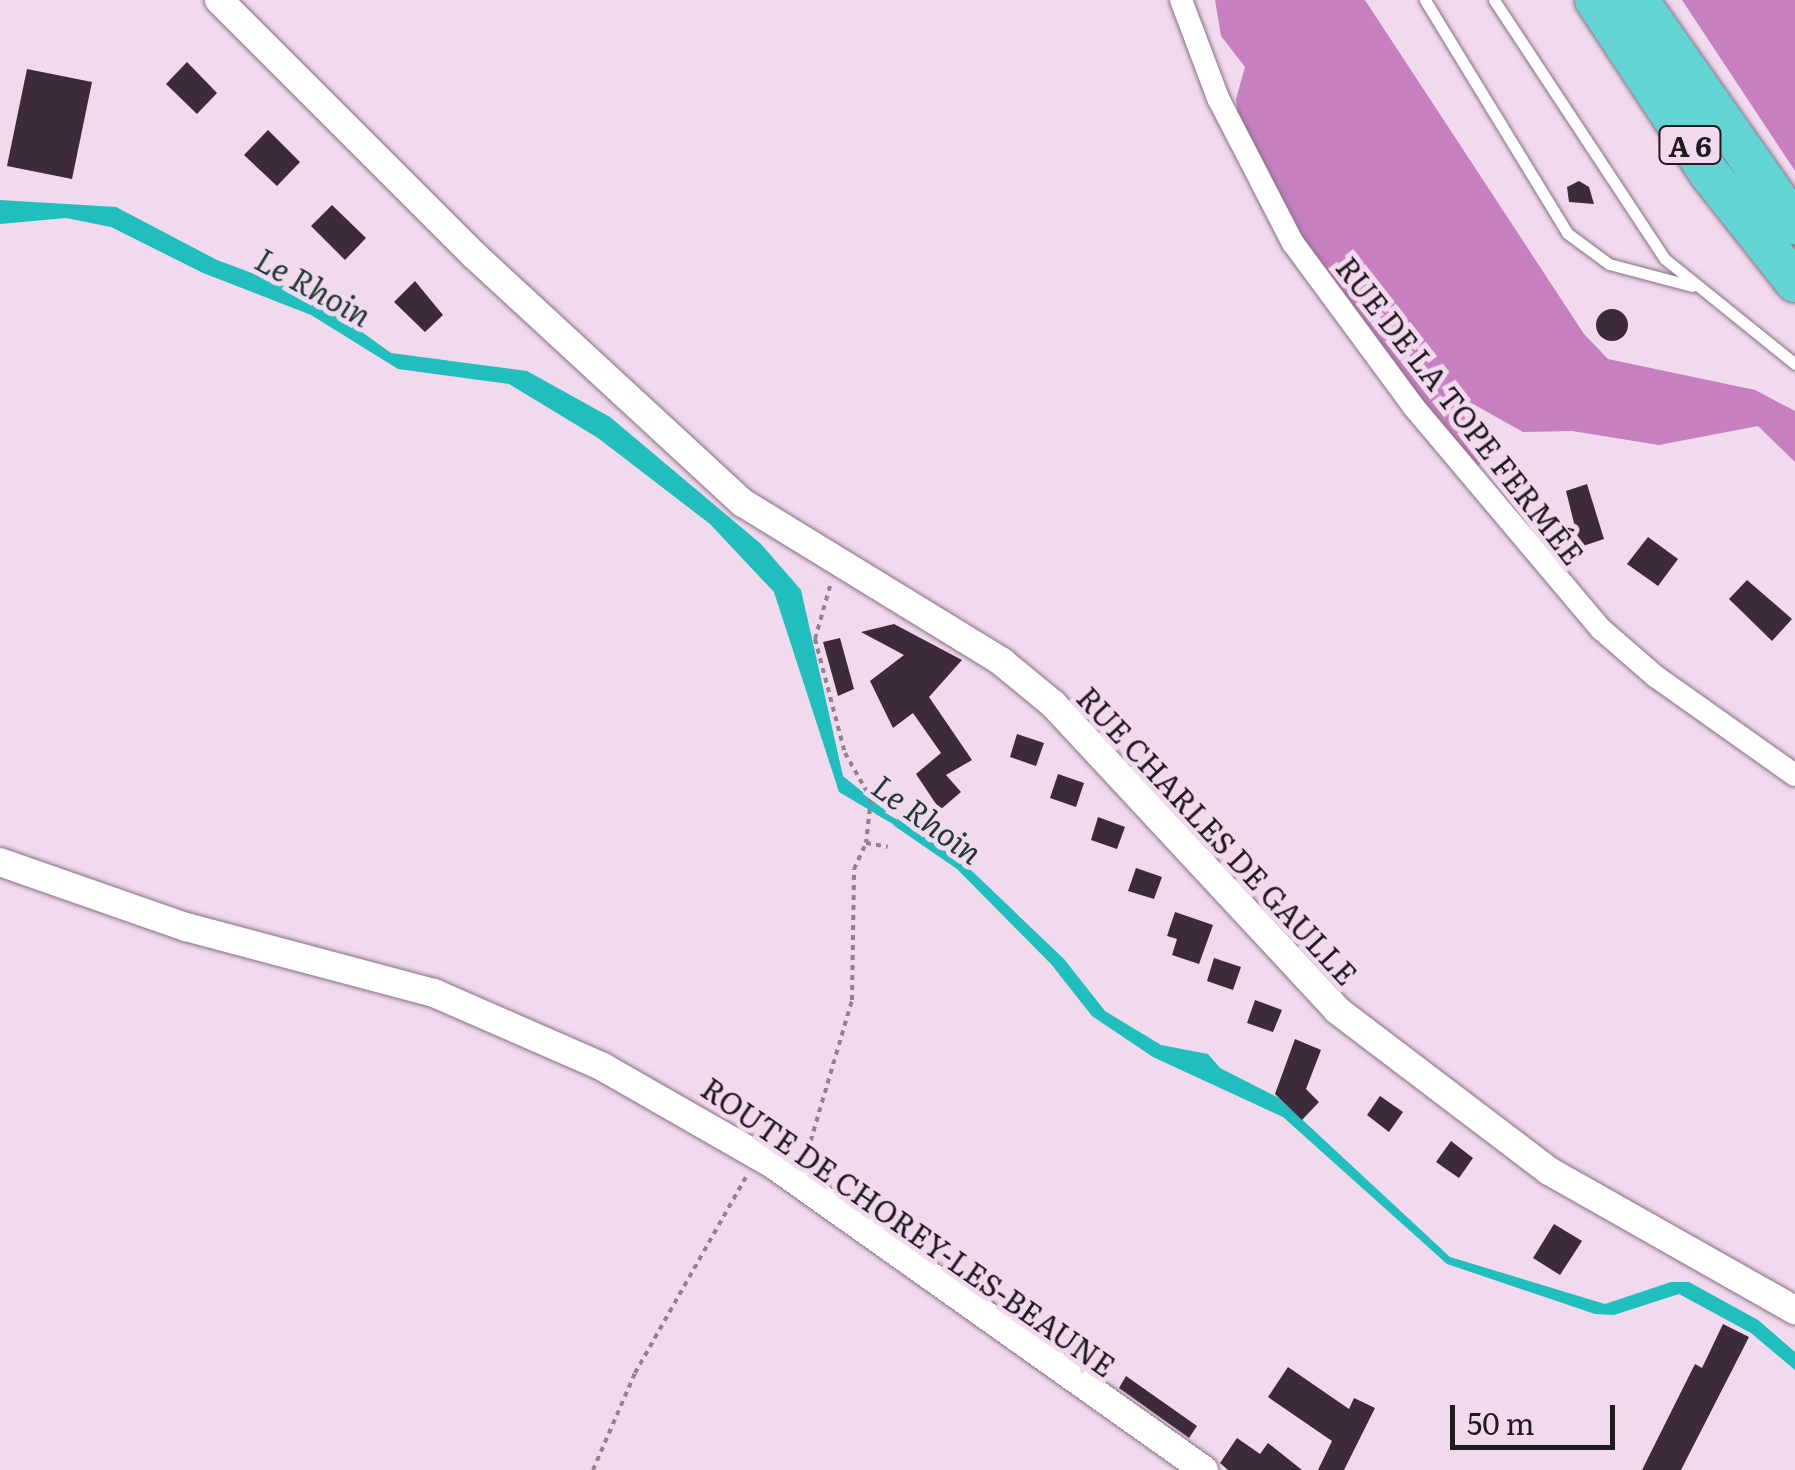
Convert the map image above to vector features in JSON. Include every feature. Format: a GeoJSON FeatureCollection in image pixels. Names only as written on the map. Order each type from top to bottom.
{"type":"FeatureCollection","features":[{"type":"Feature","properties":{"kind":"highway","name":"A 6"},"geometry":{"type":"LineString","coordinates":[[1596,0],[1710,173],[1795,282]]}},
{"type":"Feature","properties":{"kind":"highway","name":"A 6"},"geometry":{"type":"LineString","coordinates":[[1638,0],[1795,224]]}},
{"type":"Feature","properties":{"kind":"street","name":"RUE CHARLES DE GAULLE"},"geometry":{"type":"LineString","coordinates":[[219,0],[605,381],[743,503],[792,538],[1002,662],[1053,704],[1337,1010],[1548,1171],[1795,1310]]}},
{"type":"Feature","properties":{"kind":"street","name":"RUE DE LA TOPE FERMÉE"},"geometry":{"type":"LineString","coordinates":[[1181,0],[1218,98],[1293,243],[1414,406],[1602,629],[1655,676],[1795,775]]}},
{"type":"Feature","properties":{"kind":"street","name":"ROUTE DE CHOREY-LES-BEAUNE"},"geometry":{"type":"LineString","coordinates":[[0,862],[143,914],[473,1007],[670,1101],[797,1181],[1204,1470]]}},
{"type":"Feature","properties":{"kind":"lane"},"geometry":{"type":"LineString","coordinates":[[1425,0],[1567,233],[1609,264],[1692,286]]}},
{"type":"Feature","properties":{"kind":"lane"},"geometry":{"type":"LineString","coordinates":[[1494,0],[1638,224],[1692,286],[1795,364]]}},
{"type":"Feature","properties":{"kind":"path"},"geometry":{"type":"LineString","coordinates":[[797,1181],[852,1000],[854,870],[867,839],[871,799],[846,753],[815,639],[838,564]]}},
{"type":"Feature","properties":{"kind":"path"},"geometry":{"type":"LineString","coordinates":[[867,839],[888,847]]}},
{"type":"Feature","properties":{"kind":"path"},"geometry":{"type":"LineString","coordinates":[[594,1470],[643,1358],[759,1156]]}},
{"type":"Feature","properties":{"kind":"shaded area"},"geometry":{"type":"Polygon","coordinates":[[[1215,0],[1365,0],[1584,334],[1608,359],[1755,390],[1795,411],[1795,462],[1758,426],[1659,445],[1572,431],[1523,432],[1473,404],[1459,407],[1488,459],[1470,471],[1302,250],[1239,125],[1236,99],[1245,67],[1221,36],[1215,0]]]}},
{"type":"Feature","properties":{"kind":"shaded area"},"geometry":{"type":"Polygon","coordinates":[[[1682,0],[1795,0],[1795,171],[1682,0]]]}},
{"type":"Feature","properties":{"kind":"shaded area"},"geometry":{"type":"Polygon","coordinates":[[[0,200],[116,207],[217,260],[311,295],[391,353],[527,371],[610,417],[761,544],[801,590],[843,776],[886,811],[883,818],[839,792],[774,592],[710,524],[598,438],[509,384],[398,369],[311,315],[203,273],[111,227],[66,218],[0,224],[0,200]]]}},
{"type":"Feature","properties":{"kind":"shaded area"},"geometry":{"type":"Polygon","coordinates":[[[900,816],[952,852],[1064,959],[1105,1011],[1161,1045],[1208,1054],[1220,1068],[1279,1098],[1450,1257],[1605,1304],[1671,1282],[1689,1282],[1758,1320],[1795,1352],[1795,1370],[1751,1333],[1679,1294],[1614,1315],[1595,1314],[1447,1264],[1283,1117],[1153,1057],[1092,1016],[1051,964],[957,869],[893,825],[900,816]]]}},
{"type":"Feature","properties":{"kind":"building"},"geometry":{"type":"Polygon","coordinates":[[[187,62],[217,93],[197,114],[166,84],[187,62]]]}},
{"type":"Feature","properties":{"kind":"building"},"geometry":{"type":"Polygon","coordinates":[[[27,69],[92,82],[72,179],[7,166],[27,69]]]}},
{"type":"Feature","properties":{"kind":"building"},"geometry":{"type":"Polygon","coordinates":[[[268,130],[300,162],[277,186],[244,155],[268,130]]]}},
{"type":"Feature","properties":{"kind":"building"},"geometry":{"type":"Polygon","coordinates":[[[1579,181],[1589,187],[1594,204],[1569,202],[1567,187],[1579,181]]]}},
{"type":"Feature","properties":{"kind":"building"},"geometry":{"type":"Polygon","coordinates":[[[332,205],[366,238],[345,260],[311,226],[332,205]]]}},
{"type":"Feature","properties":{"kind":"building"},"geometry":{"type":"Polygon","coordinates":[[[415,281],[443,315],[425,332],[394,302],[415,281]]]}},
{"type":"Feature","properties":{"kind":"building"},"geometry":{"type":"Polygon","coordinates":[[[1612,309],[1623,314],[1628,325],[1623,336],[1612,341],[1601,336],[1596,325],[1601,314],[1612,309]]]}},
{"type":"Feature","properties":{"kind":"building"},"geometry":{"type":"Polygon","coordinates":[[[1587,484],[1604,539],[1580,547],[1566,491],[1587,484]]]}},
{"type":"Feature","properties":{"kind":"building"},"geometry":{"type":"Polygon","coordinates":[[[1648,537],[1678,559],[1658,586],[1627,564],[1648,537]]]}},
{"type":"Feature","properties":{"kind":"building"},"geometry":{"type":"Polygon","coordinates":[[[1747,580],[1792,619],[1772,641],[1729,599],[1747,580]]]}},
{"type":"Feature","properties":{"kind":"building"},"geometry":{"type":"Polygon","coordinates":[[[894,624],[962,660],[929,697],[972,760],[946,775],[961,792],[940,810],[916,774],[941,753],[913,713],[893,728],[870,681],[904,655],[861,632],[894,624]]]}},
{"type":"Feature","properties":{"kind":"building"},"geometry":{"type":"Polygon","coordinates":[[[840,638],[854,689],[838,696],[823,642],[840,638]]]}},
{"type":"Feature","properties":{"kind":"building"},"geometry":{"type":"Polygon","coordinates":[[[1017,734],[1044,743],[1036,766],[1010,757],[1017,734]]]}},
{"type":"Feature","properties":{"kind":"building"},"geometry":{"type":"Polygon","coordinates":[[[1058,774],[1084,783],[1076,807],[1050,798],[1058,774]]]}},
{"type":"Feature","properties":{"kind":"building"},"geometry":{"type":"Polygon","coordinates":[[[1098,817],[1125,827],[1117,849],[1091,840],[1098,817]]]}},
{"type":"Feature","properties":{"kind":"building"},"geometry":{"type":"Polygon","coordinates":[[[1136,868],[1162,877],[1154,899],[1128,891],[1136,868]]]}},
{"type":"Feature","properties":{"kind":"building"},"geometry":{"type":"Polygon","coordinates":[[[1175,912],[1213,925],[1199,964],[1172,955],[1177,939],[1167,936],[1175,912]]]}},
{"type":"Feature","properties":{"kind":"building"},"geometry":{"type":"Polygon","coordinates":[[[1214,958],[1241,967],[1233,990],[1207,981],[1214,958]]]}},
{"type":"Feature","properties":{"kind":"building"},"geometry":{"type":"Polygon","coordinates":[[[1255,1000],[1282,1010],[1273,1032],[1247,1023],[1255,1000]]]}},
{"type":"Feature","properties":{"kind":"building"},"geometry":{"type":"Polygon","coordinates":[[[1295,1039],[1321,1050],[1306,1089],[1319,1102],[1302,1120],[1275,1094],[1295,1039]]]}},
{"type":"Feature","properties":{"kind":"building"},"geometry":{"type":"Polygon","coordinates":[[[1380,1096],[1403,1112],[1389,1132],[1367,1115],[1380,1096]]]}},
{"type":"Feature","properties":{"kind":"building"},"geometry":{"type":"Polygon","coordinates":[[[1451,1141],[1473,1158],[1459,1178],[1436,1162],[1451,1141]]]}},
{"type":"Feature","properties":{"kind":"building"},"geometry":{"type":"Polygon","coordinates":[[[1554,1224],[1582,1241],[1560,1275],[1533,1258],[1554,1224]]]}},
{"type":"Feature","properties":{"kind":"building"},"geometry":{"type":"Polygon","coordinates":[[[1723,1324],[1749,1337],[1681,1470],[1642,1470],[1695,1364],[1702,1368],[1723,1324]]]}},
{"type":"Feature","properties":{"kind":"building"},"geometry":{"type":"Polygon","coordinates":[[[1288,1367],[1349,1409],[1354,1398],[1375,1408],[1344,1470],[1318,1470],[1332,1441],[1268,1397],[1288,1367]]]}},
{"type":"Feature","properties":{"kind":"building"},"geometry":{"type":"Polygon","coordinates":[[[1126,1376],[1197,1426],[1189,1438],[1119,1388],[1126,1376]]]}},
{"type":"Feature","properties":{"kind":"building"},"geometry":{"type":"Polygon","coordinates":[[[1237,1438],[1260,1454],[1268,1443],[1302,1470],[1228,1470],[1220,1463],[1237,1438]]]}},
{"type":"Feature","properties":{"kind":"waterway","name":"Le Rhoin"},"geometry":{"type":"LineString","coordinates":[[878,812],[902,826]]}}]}
